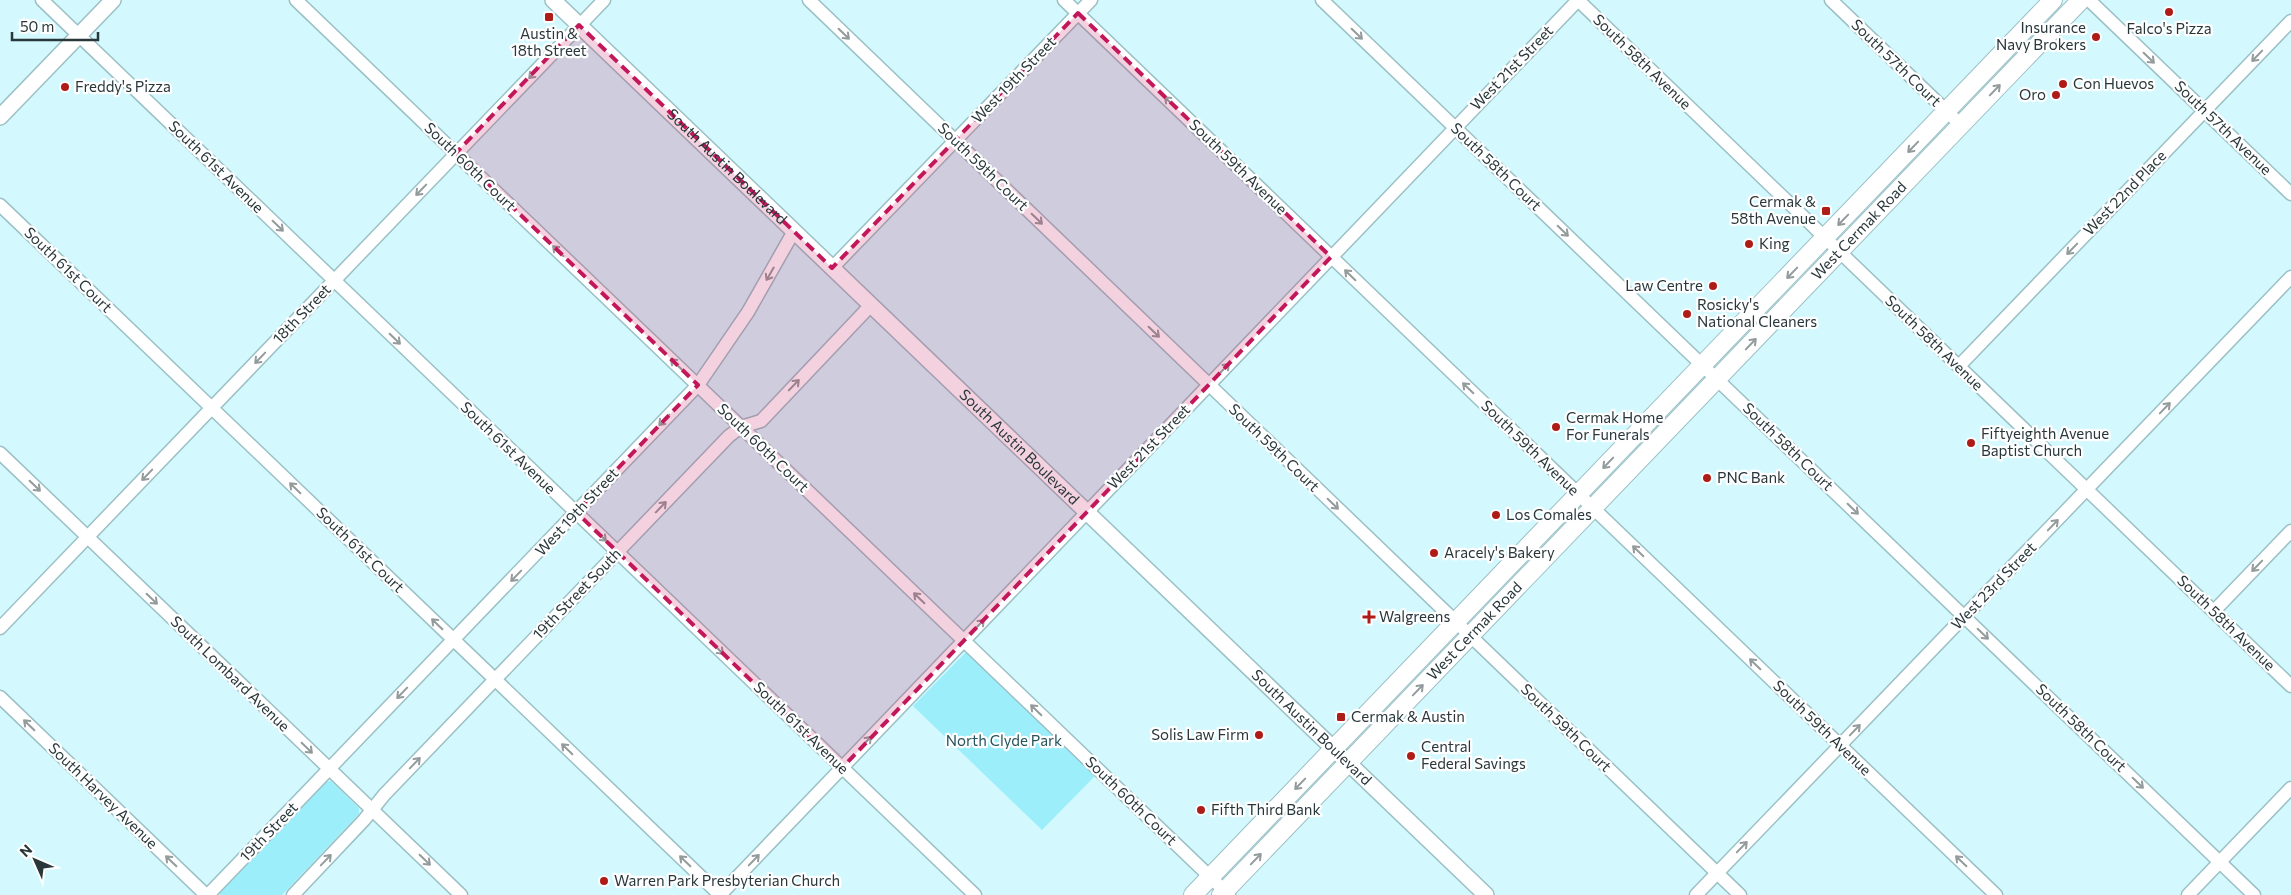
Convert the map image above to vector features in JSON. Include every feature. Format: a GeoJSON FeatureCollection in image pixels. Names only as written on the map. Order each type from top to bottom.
{"type":"FeatureCollection","features":[{"type":"Feature","properties":{"kind":"main road","name":"West Cermak Road"},"geometry":{"type":"LineString","coordinates":[[1193,895],[2053,0]]}},
{"type":"Feature","properties":{"kind":"main road","name":"West Cermak Road"},"geometry":{"type":"LineString","coordinates":[[1225,894],[1470,635],[2081,0]]}},
{"type":"Feature","properties":{"kind":"street","name":"South 61st Avenue"},"geometry":{"type":"LineString","coordinates":[[42,0],[975,895]]}},
{"type":"Feature","properties":{"kind":"street"},"geometry":{"type":"LineString","coordinates":[[0,117],[113,0]]}},
{"type":"Feature","properties":{"kind":"street","name":"South 60th Court"},"geometry":{"type":"LineString","coordinates":[[296,0],[1210,877],[1225,894]]}},
{"type":"Feature","properties":{"kind":"street","name":"South Austin Boulevard"},"geometry":{"type":"LineString","coordinates":[[553,0],[1486,895]]}},
{"type":"Feature","properties":{"kind":"street","name":"18th Street"},"geometry":{"type":"LineString","coordinates":[[0,628],[604,0]]}},
{"type":"Feature","properties":{"kind":"street","name":"South 59th Court"},"geometry":{"type":"LineString","coordinates":[[809,0],[1740,895]]}},
{"type":"Feature","properties":{"kind":"street","name":"South 59th Avenue"},"geometry":{"type":"LineString","coordinates":[[1064,0],[1996,895]]}},
{"type":"Feature","properties":{"kind":"street","name":"West 19th Street"},"geometry":{"type":"LineString","coordinates":[[832,268],[1091,0]]}},
{"type":"Feature","properties":{"kind":"street","name":"South 58th Court"},"geometry":{"type":"LineString","coordinates":[[1322,0],[2254,895]]}},
{"type":"Feature","properties":{"kind":"street","name":"West 21st Street"},"geometry":{"type":"LineString","coordinates":[[720,895],[1578,0]]}},
{"type":"Feature","properties":{"kind":"street","name":"South 58th Avenue"},"geometry":{"type":"LineString","coordinates":[[1578,0],[2291,686]]}},
{"type":"Feature","properties":{"kind":"street","name":"South 57th Court"},"geometry":{"type":"LineString","coordinates":[[1830,0],[1961,125]]}},
{"type":"Feature","properties":{"kind":"street","name":"South 57th Avenue"},"geometry":{"type":"LineString","coordinates":[[2089,0],[2291,194]]}},
{"type":"Feature","properties":{"kind":"street","name":"West 22nd Place"},"geometry":{"type":"LineString","coordinates":[[1959,366],[2291,21]]}},
{"type":"Feature","properties":{"kind":"street","name":"South 61st Court"},"geometry":{"type":"LineString","coordinates":[[0,205],[720,895]]}},
{"type":"Feature","properties":{"kind":"street","name":"West 19th Street"},"geometry":{"type":"LineString","coordinates":[[330,769],[698,385],[748,312],[794,231]]}},
{"type":"Feature","properties":{"kind":"street","name":"West 23rd Street"},"geometry":{"type":"LineString","coordinates":[[1696,895],[2291,277]]}},
{"type":"Feature","properties":{"kind":"street","name":"19th Street South"},"geometry":{"type":"LineString","coordinates":[[293,895],[495,680],[729,436],[741,427],[760,420],[871,305]]}},
{"type":"Feature","properties":{"kind":"street","name":"South Lombard Avenue"},"geometry":{"type":"LineString","coordinates":[[0,453],[461,895]]}},
{"type":"Feature","properties":{"kind":"street"},"geometry":{"type":"LineString","coordinates":[[2214,611],[2291,531]]}},
{"type":"Feature","properties":{"kind":"street","name":"South Harvey Avenue"},"geometry":{"type":"LineString","coordinates":[[0,697],[207,895]]}},
{"type":"Feature","properties":{"kind":"street","name":"19th Street"},"geometry":{"type":"LineString","coordinates":[[207,895],[330,769]]}},
{"type":"Feature","properties":{"kind":"street"},"geometry":{"type":"LineString","coordinates":[[2188,895],[2291,788]]}},
{"type":"Feature","properties":{"kind":"highlighted area"},"geometry":{"type":"Polygon","coordinates":[[[1078,13],[1331,257],[842,768],[576,512],[698,385],[456,153],[579,25],[832,268],[1078,13]]]}},
{"type":"Feature","properties":{"kind":"green space","name":"North Clyde Park"},"geometry":{"type":"Polygon","coordinates":[[[966,652],[1095,776],[1042,830],[913,706],[966,652]]]}},
{"type":"Feature","properties":{"kind":"green space"},"geometry":{"type":"Polygon","coordinates":[[[331,781],[359,808],[359,814],[282,895],[220,895],[220,889],[325,782],[331,781]]]}},
{"type":"Feature","properties":{"kind":"place","name":"Falco's Pizza"},"geometry":{"type":"Point","coordinates":[2169,12]}},
{"type":"Feature","properties":{"kind":"place","name":"Austin & 18th Street"},"geometry":{"type":"Point","coordinates":[549,17]}},
{"type":"Feature","properties":{"kind":"place","name":"Insurance Navy Brokers"},"geometry":{"type":"Point","coordinates":[2096,37]}},
{"type":"Feature","properties":{"kind":"place","name":"Con Huevos"},"geometry":{"type":"Point","coordinates":[2063,84]}},
{"type":"Feature","properties":{"kind":"place","name":"Freddy's Pizza"},"geometry":{"type":"Point","coordinates":[65,87]}},
{"type":"Feature","properties":{"kind":"place","name":"Oro"},"geometry":{"type":"Point","coordinates":[2056,95]}},
{"type":"Feature","properties":{"kind":"place","name":"Cermak & 58th Avenue"},"geometry":{"type":"Point","coordinates":[1826,211]}},
{"type":"Feature","properties":{"kind":"place","name":"King"},"geometry":{"type":"Point","coordinates":[1749,244]}},
{"type":"Feature","properties":{"kind":"place","name":"Law Centre"},"geometry":{"type":"Point","coordinates":[1713,286]}},
{"type":"Feature","properties":{"kind":"place","name":"Rosicky's National Cleaners"},"geometry":{"type":"Point","coordinates":[1687,314]}},
{"type":"Feature","properties":{"kind":"place","name":"Cermak Home For Funerals"},"geometry":{"type":"Point","coordinates":[1556,427]}},
{"type":"Feature","properties":{"kind":"place","name":"Fiftyeighth Avenue Baptist Church"},"geometry":{"type":"Point","coordinates":[1971,443]}},
{"type":"Feature","properties":{"kind":"place","name":"PNC Bank"},"geometry":{"type":"Point","coordinates":[1707,478]}},
{"type":"Feature","properties":{"kind":"place","name":"Los Comales"},"geometry":{"type":"Point","coordinates":[1496,515]}},
{"type":"Feature","properties":{"kind":"place","name":"Aracely's Bakery"},"geometry":{"type":"Point","coordinates":[1434,553]}},
{"type":"Feature","properties":{"kind":"place","name":"Walgreens"},"geometry":{"type":"Point","coordinates":[1369,617]}},
{"type":"Feature","properties":{"kind":"place","name":"Cermak & Austin"},"geometry":{"type":"Point","coordinates":[1341,717]}},
{"type":"Feature","properties":{"kind":"place","name":"Solis Law Firm"},"geometry":{"type":"Point","coordinates":[1259,735]}},
{"type":"Feature","properties":{"kind":"place","name":"Central Federal Savings"},"geometry":{"type":"Point","coordinates":[1411,756]}},
{"type":"Feature","properties":{"kind":"place","name":"Fifth Third Bank"},"geometry":{"type":"Point","coordinates":[1201,810]}},
{"type":"Feature","properties":{"kind":"place","name":"Warren Park Presbyterian Church"},"geometry":{"type":"Point","coordinates":[604,881]}}]}
